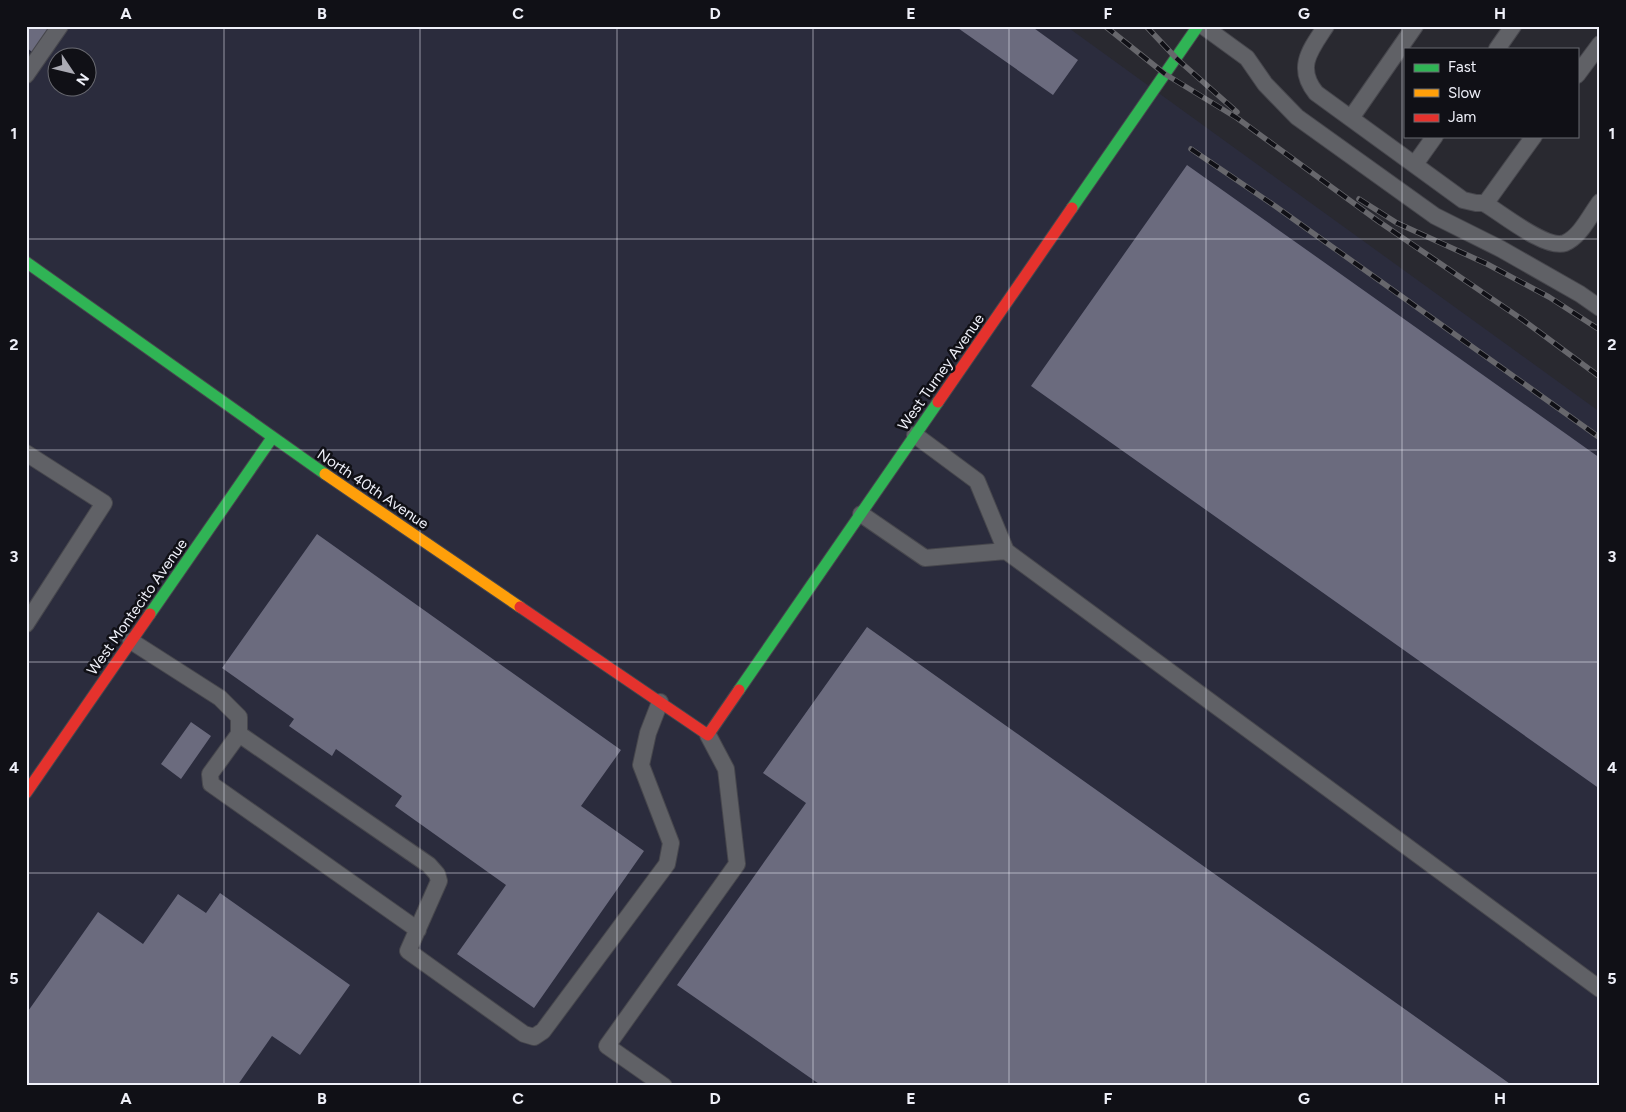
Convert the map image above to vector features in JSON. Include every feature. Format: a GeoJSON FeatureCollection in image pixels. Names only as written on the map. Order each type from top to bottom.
{"type":"FeatureCollection","features":[{"type":"Feature","properties":{"kind":"street","name":"West Turney Avenue"},"geometry":{"type":"LineString","coordinates":[[708,735],[1198,26]]}},
{"type":"Feature","properties":{"kind":"street","name":"North 40th Avenue"},"geometry":{"type":"LineString","coordinates":[[26,262],[272,438],[708,735]]}},
{"type":"Feature","properties":{"kind":"street","name":"West Montecito Avenue"},"geometry":{"type":"LineString","coordinates":[[26,793],[272,438]]}},
{"type":"Feature","properties":{"kind":"lane"},"geometry":{"type":"LineString","coordinates":[[26,75],[60,26]]}},
{"type":"Feature","properties":{"kind":"lane"},"geometry":{"type":"LineString","coordinates":[[1203,26],[1246,58],[1265,84],[1297,117],[1427,211],[1454,227],[1509,254],[1580,294],[1600,308]]}},
{"type":"Feature","properties":{"kind":"lane"},"geometry":{"type":"LineString","coordinates":[[1326,26],[1306,61],[1306,74],[1316,92],[1463,200],[1485,204],[1544,241],[1559,244],[1567,242],[1580,231],[1600,202]]}},
{"type":"Feature","properties":{"kind":"lane"},"geometry":{"type":"LineString","coordinates":[[1351,118],[1415,26]]}},
{"type":"Feature","properties":{"kind":"lane"},"geometry":{"type":"LineString","coordinates":[[1498,48],[1513,26]]}},
{"type":"Feature","properties":{"kind":"lane"},"geometry":{"type":"LineString","coordinates":[[1578,74],[1600,44]]}},
{"type":"Feature","properties":{"kind":"lane"},"geometry":{"type":"LineString","coordinates":[[1415,164],[1434,138]]}},
{"type":"Feature","properties":{"kind":"lane"},"geometry":{"type":"LineString","coordinates":[[1485,204],[1533,138]]}},
{"type":"Feature","properties":{"kind":"lane"},"geometry":{"type":"LineString","coordinates":[[915,435],[977,481],[1006,551],[1600,989]]}},
{"type":"Feature","properties":{"kind":"lane"},"geometry":{"type":"LineString","coordinates":[[26,453],[104,503],[26,624]]}},
{"type":"Feature","properties":{"kind":"lane"},"geometry":{"type":"LineString","coordinates":[[861,514],[925,558],[1006,551]]}},
{"type":"Feature","properties":{"kind":"lane"},"geometry":{"type":"LineString","coordinates":[[131,641],[220,698],[239,717],[240,734],[210,774],[211,784],[418,930]]}},
{"type":"Feature","properties":{"kind":"lane"},"geometry":{"type":"LineString","coordinates":[[240,734],[428,865],[437,874],[438,881],[408,951],[524,1034],[534,1037],[544,1030],[667,864],[671,844],[641,765],[648,733],[660,702]]}},
{"type":"Feature","properties":{"kind":"lane"},"geometry":{"type":"LineString","coordinates":[[664,1086],[607,1046],[737,864],[726,770],[708,735]]}},
{"type":"Feature","properties":{"kind":"shaded area"},"geometry":{"type":"Polygon","coordinates":[[[26,26],[1066,26],[1600,412],[1600,1086],[26,1086],[26,26]]]}},
{"type":"Feature","properties":{"kind":"building"},"geometry":{"type":"Polygon","coordinates":[[[26,26],[50,26],[32,52],[26,47],[26,26]]]}},
{"type":"Feature","properties":{"kind":"building"},"geometry":{"type":"Polygon","coordinates":[[[955,26],[1031,26],[1078,60],[1053,95],[955,26]]]}},
{"type":"Feature","properties":{"kind":"building"},"geometry":{"type":"Polygon","coordinates":[[[1187,165],[1600,458],[1600,789],[1031,386],[1187,165]]]}},
{"type":"Feature","properties":{"kind":"building"},"geometry":{"type":"Polygon","coordinates":[[[317,534],[621,750],[581,806],[644,851],[534,1008],[457,954],[506,885],[395,806],[402,796],[336,749],[332,756],[289,726],[294,719],[222,668],[317,534]]]}},
{"type":"Feature","properties":{"kind":"building"},"geometry":{"type":"Polygon","coordinates":[[[867,627],[1513,1086],[822,1086],[677,985],[806,803],[763,773],[867,627]]]}},
{"type":"Feature","properties":{"kind":"building"},"geometry":{"type":"Polygon","coordinates":[[[191,722],[211,736],[181,779],[161,764],[191,722]]]}},
{"type":"Feature","properties":{"kind":"building"},"geometry":{"type":"Polygon","coordinates":[[[220,893],[350,985],[300,1055],[272,1036],[237,1086],[26,1086],[26,1014],[98,912],[143,944],[178,894],[206,913],[220,893]]]}},
{"type":"Feature","properties":{"kind":"railway"},"geometry":{"type":"LineString","coordinates":[[1105,26],[1165,74],[1237,118],[1378,221],[1523,320],[1600,377]]}},
{"type":"Feature","properties":{"kind":"railway"},"geometry":{"type":"LineString","coordinates":[[1146,26],[1176,58],[1237,112]]}},
{"type":"Feature","properties":{"kind":"railway"},"geometry":{"type":"LineString","coordinates":[[1191,149],[1275,206],[1600,438]]}},
{"type":"Feature","properties":{"kind":"railway"},"geometry":{"type":"LineString","coordinates":[[1359,199],[1397,223],[1487,264],[1549,297],[1600,330]]}},
{"type":"Feature","properties":{"kind":"traffic: fast"},"geometry":{"type":"LineString","coordinates":[[1072,208],[1198,26]]}},
{"type":"Feature","properties":{"kind":"traffic: fast"},"geometry":{"type":"LineString","coordinates":[[26,262],[325,474]]}},
{"type":"Feature","properties":{"kind":"traffic: fast"},"geometry":{"type":"LineString","coordinates":[[739,690],[938,402]]}},
{"type":"Feature","properties":{"kind":"traffic: fast"},"geometry":{"type":"LineString","coordinates":[[150,614],[272,438]]}},
{"type":"Feature","properties":{"kind":"traffic: slow"},"geometry":{"type":"LineString","coordinates":[[325,474],[520,607]]}},
{"type":"Feature","properties":{"kind":"traffic: jam"},"geometry":{"type":"LineString","coordinates":[[938,402],[1072,208]]}},
{"type":"Feature","properties":{"kind":"traffic: jam"},"geometry":{"type":"LineString","coordinates":[[520,607],[708,735],[739,690]]}},
{"type":"Feature","properties":{"kind":"traffic: jam"},"geometry":{"type":"LineString","coordinates":[[26,793],[150,614]]}}]}
